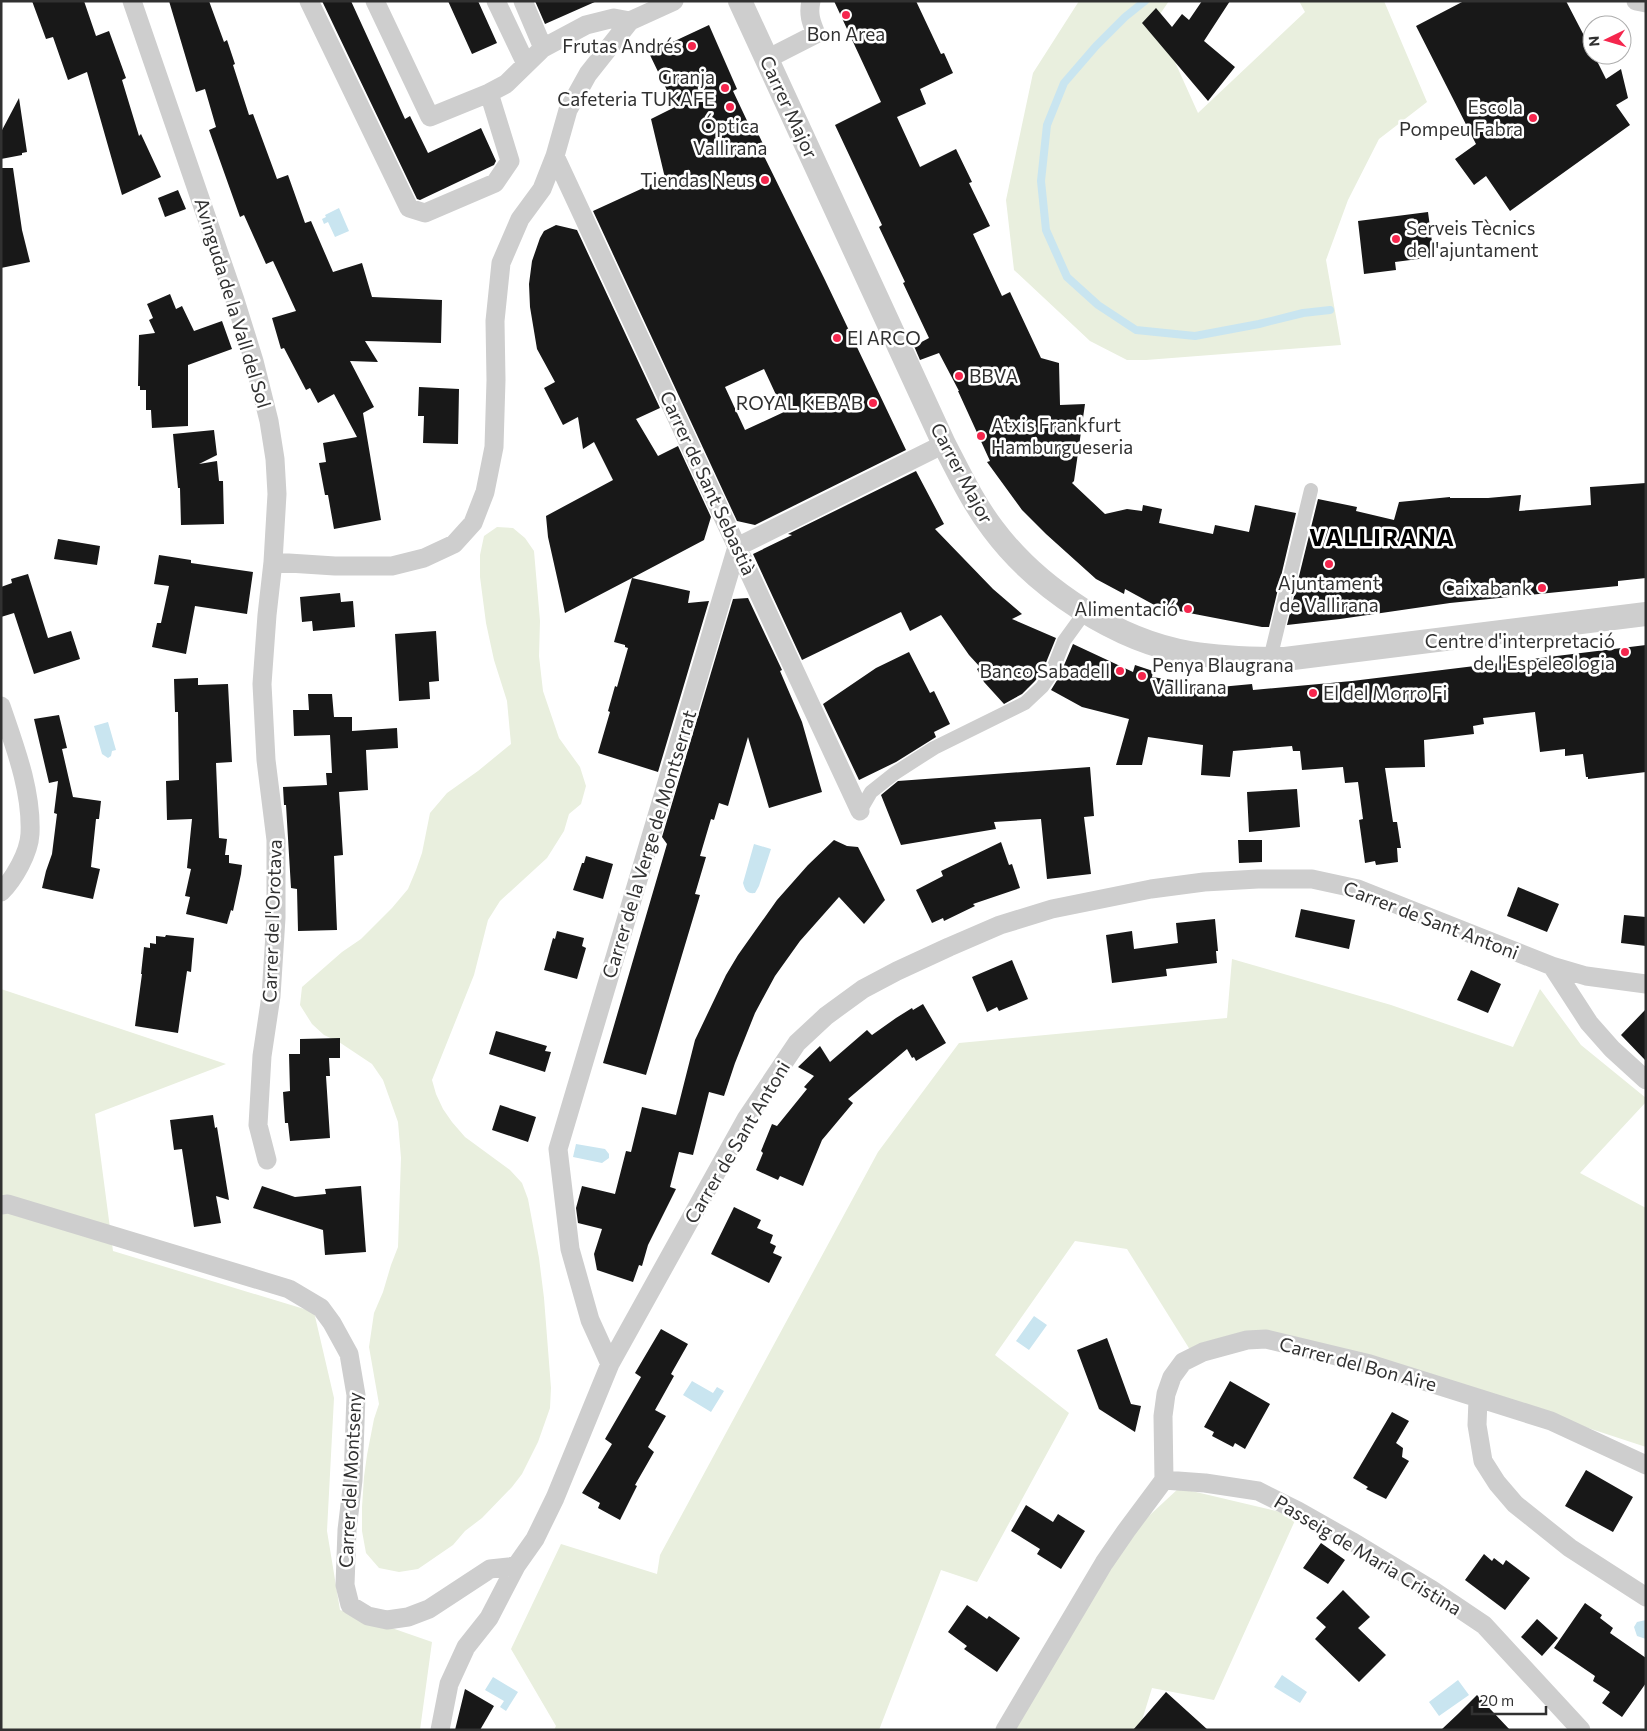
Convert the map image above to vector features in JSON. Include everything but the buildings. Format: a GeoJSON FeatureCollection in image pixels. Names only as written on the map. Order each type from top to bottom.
{"type":"FeatureCollection","features":[{"type":"Feature","properties":{"kind":"street","name":"Avinguda de la Vall del Sol"},"geometry":{"type":"LineString","coordinates":[[132,1],[235,300],[254,361],[269,421],[275,459],[277,494],[272,562]]}},
{"type":"Feature","properties":{"kind":"street"},"geometry":{"type":"LineString","coordinates":[[310,1],[409,208],[424,213],[495,183],[510,161],[489,93]]}},
{"type":"Feature","properties":{"kind":"street"},"geometry":{"type":"LineString","coordinates":[[375,1],[430,117],[506,84],[543,48],[586,25],[614,18],[630,21]]}},
{"type":"Feature","properties":{"kind":"street"},"geometry":{"type":"LineString","coordinates":[[496,1],[526,64]]}},
{"type":"Feature","properties":{"kind":"street"},"geometry":{"type":"LineString","coordinates":[[523,1],[543,48]]}},
{"type":"Feature","properties":{"kind":"street"},"geometry":{"type":"LineString","coordinates":[[272,562],[335,566],[392,566],[424,558],[454,544],[473,524],[485,492],[494,447],[495,321],[501,263],[520,220],[542,189],[555,156],[568,110],[588,74],[630,21],[674,1]]}},
{"type":"Feature","properties":{"kind":"street","name":"Carrer Major"},"geometry":{"type":"LineString","coordinates":[[740,1],[944,444],[970,493],[992,529],[1017,557],[1045,584],[1085,612],[1118,630],[1156,645],[1189,653],[1232,659],[1294,658],[1646,614]]}},
{"type":"Feature","properties":{"kind":"street"},"geometry":{"type":"LineString","coordinates":[[767,59],[816,34],[809,10],[811,1]]}},
{"type":"Feature","properties":{"kind":"street"},"geometry":{"type":"LineString","coordinates":[[1636,1],[1646,4]]}},
{"type":"Feature","properties":{"kind":"street","name":"Carrer de Sant Sebastià"},"geometry":{"type":"LineString","coordinates":[[555,156],[860,811]]}},
{"type":"Feature","properties":{"kind":"street"},"geometry":{"type":"LineString","coordinates":[[737,547],[944,444]]}},
{"type":"Feature","properties":{"kind":"street"},"geometry":{"type":"LineString","coordinates":[[1270,659],[1311,490]]}},
{"type":"Feature","properties":{"kind":"street","name":"Carrer de la Verge de Montserrat"},"geometry":{"type":"LineString","coordinates":[[610,1364],[590,1320],[570,1249],[558,1148],[737,547]]}},
{"type":"Feature","properties":{"kind":"street","name":"Carrer de l'Orotava"},"geometry":{"type":"LineString","coordinates":[[267,1160],[258,1125],[262,1056],[271,996],[276,918],[276,840],[266,760],[262,684],[272,562]]}},
{"type":"Feature","properties":{"kind":"street"},"geometry":{"type":"LineString","coordinates":[[860,811],[871,792],[895,773],[934,748],[1025,703],[1042,687],[1051,674],[1064,641],[1085,612]]}},
{"type":"Feature","properties":{"kind":"street"},"geometry":{"type":"LineString","coordinates":[[1,706],[16,749],[29,802],[30,836],[21,865],[11,883],[1,892]]}},
{"type":"Feature","properties":{"kind":"street","name":"Carrer de Sant Antoni"},"geometry":{"type":"LineString","coordinates":[[440,1730],[449,1684],[466,1647],[489,1618],[516,1566],[535,1539],[555,1498],[610,1364],[746,1120],[797,1043],[826,1016],[863,989],[897,971],[1000,925],[1052,909],[1151,890],[1213,882],[1312,878],[1358,889],[1552,966],[1586,976],[1646,984]]}},
{"type":"Feature","properties":{"kind":"street"},"geometry":{"type":"LineString","coordinates":[[1552,966],[1589,1023],[1612,1049],[1646,1080]]}},
{"type":"Feature","properties":{"kind":"street","name":"Carrer del Montseny"},"geometry":{"type":"LineString","coordinates":[[4,1203],[289,1289],[321,1308],[332,1323],[349,1354],[356,1395],[353,1480],[347,1530],[345,1585],[350,1605],[368,1616],[387,1620],[408,1617],[429,1609],[490,1569],[516,1566]]}},
{"type":"Feature","properties":{"kind":"street","name":"Carrer del Bon Aire"},"geometry":{"type":"LineString","coordinates":[[1164,1480],[1163,1416],[1166,1394],[1172,1377],[1183,1362],[1203,1352],[1247,1340],[1266,1339],[1370,1364],[1551,1421],[1646,1465]]}},
{"type":"Feature","properties":{"kind":"street"},"geometry":{"type":"LineString","coordinates":[[1478,1399],[1477,1425],[1483,1461],[1497,1483],[1514,1504],[1570,1548],[1646,1597]]}},
{"type":"Feature","properties":{"kind":"street"},"geometry":{"type":"LineString","coordinates":[[1005,1730],[1104,1563],[1164,1480]]}},
{"type":"Feature","properties":{"kind":"street","name":"Passeig de Maria Cristina"},"geometry":{"type":"LineString","coordinates":[[1164,1480],[1205,1483],[1258,1491],[1351,1541],[1432,1590],[1484,1625],[1581,1730]]}},
{"type":"Feature","properties":{"kind":"green space"},"geometry":{"type":"Polygon","coordinates":[[[1079,1],[1169,1],[1156,20],[1198,113],[1305,12],[1299,1],[1384,1],[1427,102],[1379,139],[1348,200],[1326,260],[1341,345],[1127,360],[1090,341],[1014,270],[1006,200],[1033,73],[1079,1]]]}},
{"type":"Feature","properties":{"kind":"green space"},"geometry":{"type":"Polygon","coordinates":[[[497,527],[513,528],[525,538],[534,551],[540,621],[539,656],[543,691],[559,738],[580,767],[586,786],[581,804],[569,814],[564,831],[547,858],[500,901],[488,920],[474,975],[432,1080],[443,1109],[452,1122],[465,1137],[510,1170],[522,1183],[528,1199],[544,1298],[551,1388],[550,1408],[538,1442],[522,1474],[512,1487],[482,1518],[465,1531],[453,1545],[418,1569],[399,1572],[379,1568],[366,1553],[362,1531],[364,1477],[374,1419],[379,1404],[369,1347],[374,1313],[398,1247],[401,1158],[398,1122],[383,1080],[372,1064],[339,1042],[324,1035],[312,1024],[300,1005],[302,987],[342,952],[361,939],[408,889],[422,853],[430,813],[447,793],[511,744],[507,701],[494,660],[486,623],[480,577],[480,555],[484,536],[497,527]]]}},
{"type":"Feature","properties":{"kind":"green space"},"geometry":{"type":"Polygon","coordinates":[[[1232,959],[1391,1005],[1513,1047],[1540,989],[1581,1045],[1646,1098],[1646,1102],[1580,1173],[1646,1208],[1646,1447],[1484,1394],[1261,1334],[1192,1353],[1127,1249],[1075,1241],[995,1355],[1069,1413],[977,1582],[941,1570],[879,1730],[554,1730],[556,1726],[511,1649],[561,1544],[657,1574],[660,1555],[878,1152],[959,1043],[1227,1018],[1232,959]]]}},
{"type":"Feature","properties":{"kind":"green space"},"geometry":{"type":"Polygon","coordinates":[[[1,989],[226,1064],[95,1114],[113,1251],[314,1312],[334,1398],[327,1531],[340,1610],[432,1642],[420,1730],[1,1730],[1,989]]]}},
{"type":"Feature","properties":{"kind":"green space"},"geometry":{"type":"Polygon","coordinates":[[[1179,1488],[1297,1516],[1214,1700],[1152,1688],[1139,1730],[1006,1730],[1110,1552],[1179,1488]]]}},
{"type":"Feature","properties":{"kind":"water"},"geometry":{"type":"Polygon","coordinates":[[[339,208],[349,231],[335,237],[328,222],[324,224],[322,219],[326,217],[325,215],[339,208]]]}},
{"type":"Feature","properties":{"kind":"water"},"geometry":{"type":"Polygon","coordinates":[[[108,722],[116,750],[112,751],[111,756],[108,758],[102,754],[94,726],[108,722]]]}},
{"type":"Feature","properties":{"kind":"water"},"geometry":{"type":"Polygon","coordinates":[[[754,844],[771,849],[759,886],[755,893],[750,893],[743,883],[754,844]]]}},
{"type":"Feature","properties":{"kind":"water"},"geometry":{"type":"Polygon","coordinates":[[[576,1144],[605,1149],[609,1154],[609,1158],[602,1163],[573,1157],[576,1144]]]}},
{"type":"Feature","properties":{"kind":"water"},"geometry":{"type":"Polygon","coordinates":[[[1034,1316],[1047,1325],[1029,1350],[1016,1341],[1034,1316]]]}},
{"type":"Feature","properties":{"kind":"water"},"geometry":{"type":"Polygon","coordinates":[[[692,1381],[713,1393],[717,1387],[724,1391],[711,1412],[683,1395],[692,1381]]]}},
{"type":"Feature","properties":{"kind":"water"},"geometry":{"type":"Polygon","coordinates":[[[1646,1620],[1646,1639],[1637,1636],[1634,1627],[1637,1622],[1646,1620]]]}},
{"type":"Feature","properties":{"kind":"water"},"geometry":{"type":"Polygon","coordinates":[[[1282,1675],[1307,1692],[1300,1703],[1274,1687],[1282,1675]]]}},
{"type":"Feature","properties":{"kind":"water"},"geometry":{"type":"Polygon","coordinates":[[[493,1677],[518,1692],[506,1711],[500,1707],[504,1701],[485,1690],[493,1677]]]}},
{"type":"Feature","properties":{"kind":"water"},"geometry":{"type":"Polygon","coordinates":[[[1458,1680],[1469,1695],[1439,1716],[1429,1702],[1458,1680]]]}},
{"type":"Feature","properties":{"kind":"waterway"},"geometry":{"type":"LineString","coordinates":[[1145,1],[1125,17],[1096,46],[1064,83],[1047,125],[1041,181],[1046,230],[1067,277],[1098,305],[1136,330],[1195,336],[1259,324],[1303,313],[1330,310]]}},
{"type":"Feature","properties":{"kind":"place","name":"Bon Area"},"geometry":{"type":"Point","coordinates":[846,15]}},
{"type":"Feature","properties":{"kind":"place","name":"Frutas Andrés"},"geometry":{"type":"Point","coordinates":[692,46]}},
{"type":"Feature","properties":{"kind":"place","name":"Granja Cafeteria TUKAFE"},"geometry":{"type":"Point","coordinates":[725,88]}},
{"type":"Feature","properties":{"kind":"place","name":"Óptica Vallirana"},"geometry":{"type":"Point","coordinates":[730,107]}},
{"type":"Feature","properties":{"kind":"place","name":"Escola Pompeu Fabra"},"geometry":{"type":"Point","coordinates":[1533,118]}},
{"type":"Feature","properties":{"kind":"place","name":"Tiendas Neus"},"geometry":{"type":"Point","coordinates":[765,180]}},
{"type":"Feature","properties":{"kind":"place","name":"Serveis Tècnics de l'ajuntament"},"geometry":{"type":"Point","coordinates":[1396,239]}},
{"type":"Feature","properties":{"kind":"place","name":"El ARCO"},"geometry":{"type":"Point","coordinates":[837,338]}},
{"type":"Feature","properties":{"kind":"place","name":"BBVA"},"geometry":{"type":"Point","coordinates":[959,376]}},
{"type":"Feature","properties":{"kind":"place","name":"ROYAL KEBAB"},"geometry":{"type":"Point","coordinates":[873,403]}},
{"type":"Feature","properties":{"kind":"place","name":"Atxis Frankfurt Hamburgueseria"},"geometry":{"type":"Point","coordinates":[981,436]}},
{"type":"Feature","properties":{"kind":"place","name":"Ajuntament de Vallirana"},"geometry":{"type":"Point","coordinates":[1329,564]}},
{"type":"Feature","properties":{"kind":"place","name":"Caixabank"},"geometry":{"type":"Point","coordinates":[1542,588]}},
{"type":"Feature","properties":{"kind":"place","name":"Alimentació"},"geometry":{"type":"Point","coordinates":[1188,609]}},
{"type":"Feature","properties":{"kind":"place","name":"Centre d'interpretació de l'Espeleologia"},"geometry":{"type":"Point","coordinates":[1625,652]}},
{"type":"Feature","properties":{"kind":"place","name":"Banco Sabadell"},"geometry":{"type":"Point","coordinates":[1120,671]}},
{"type":"Feature","properties":{"kind":"place","name":"Penya Blaugrana Vallirana"},"geometry":{"type":"Point","coordinates":[1142,676]}},
{"type":"Feature","properties":{"kind":"place","name":"El del Morro Fi"},"geometry":{"type":"Point","coordinates":[1313,693]}},
{"type":"Feature","properties":{"kind":"district","name":"VALLIRANA"},"geometry":{"type":"Point","coordinates":[1382,538]}}]}
